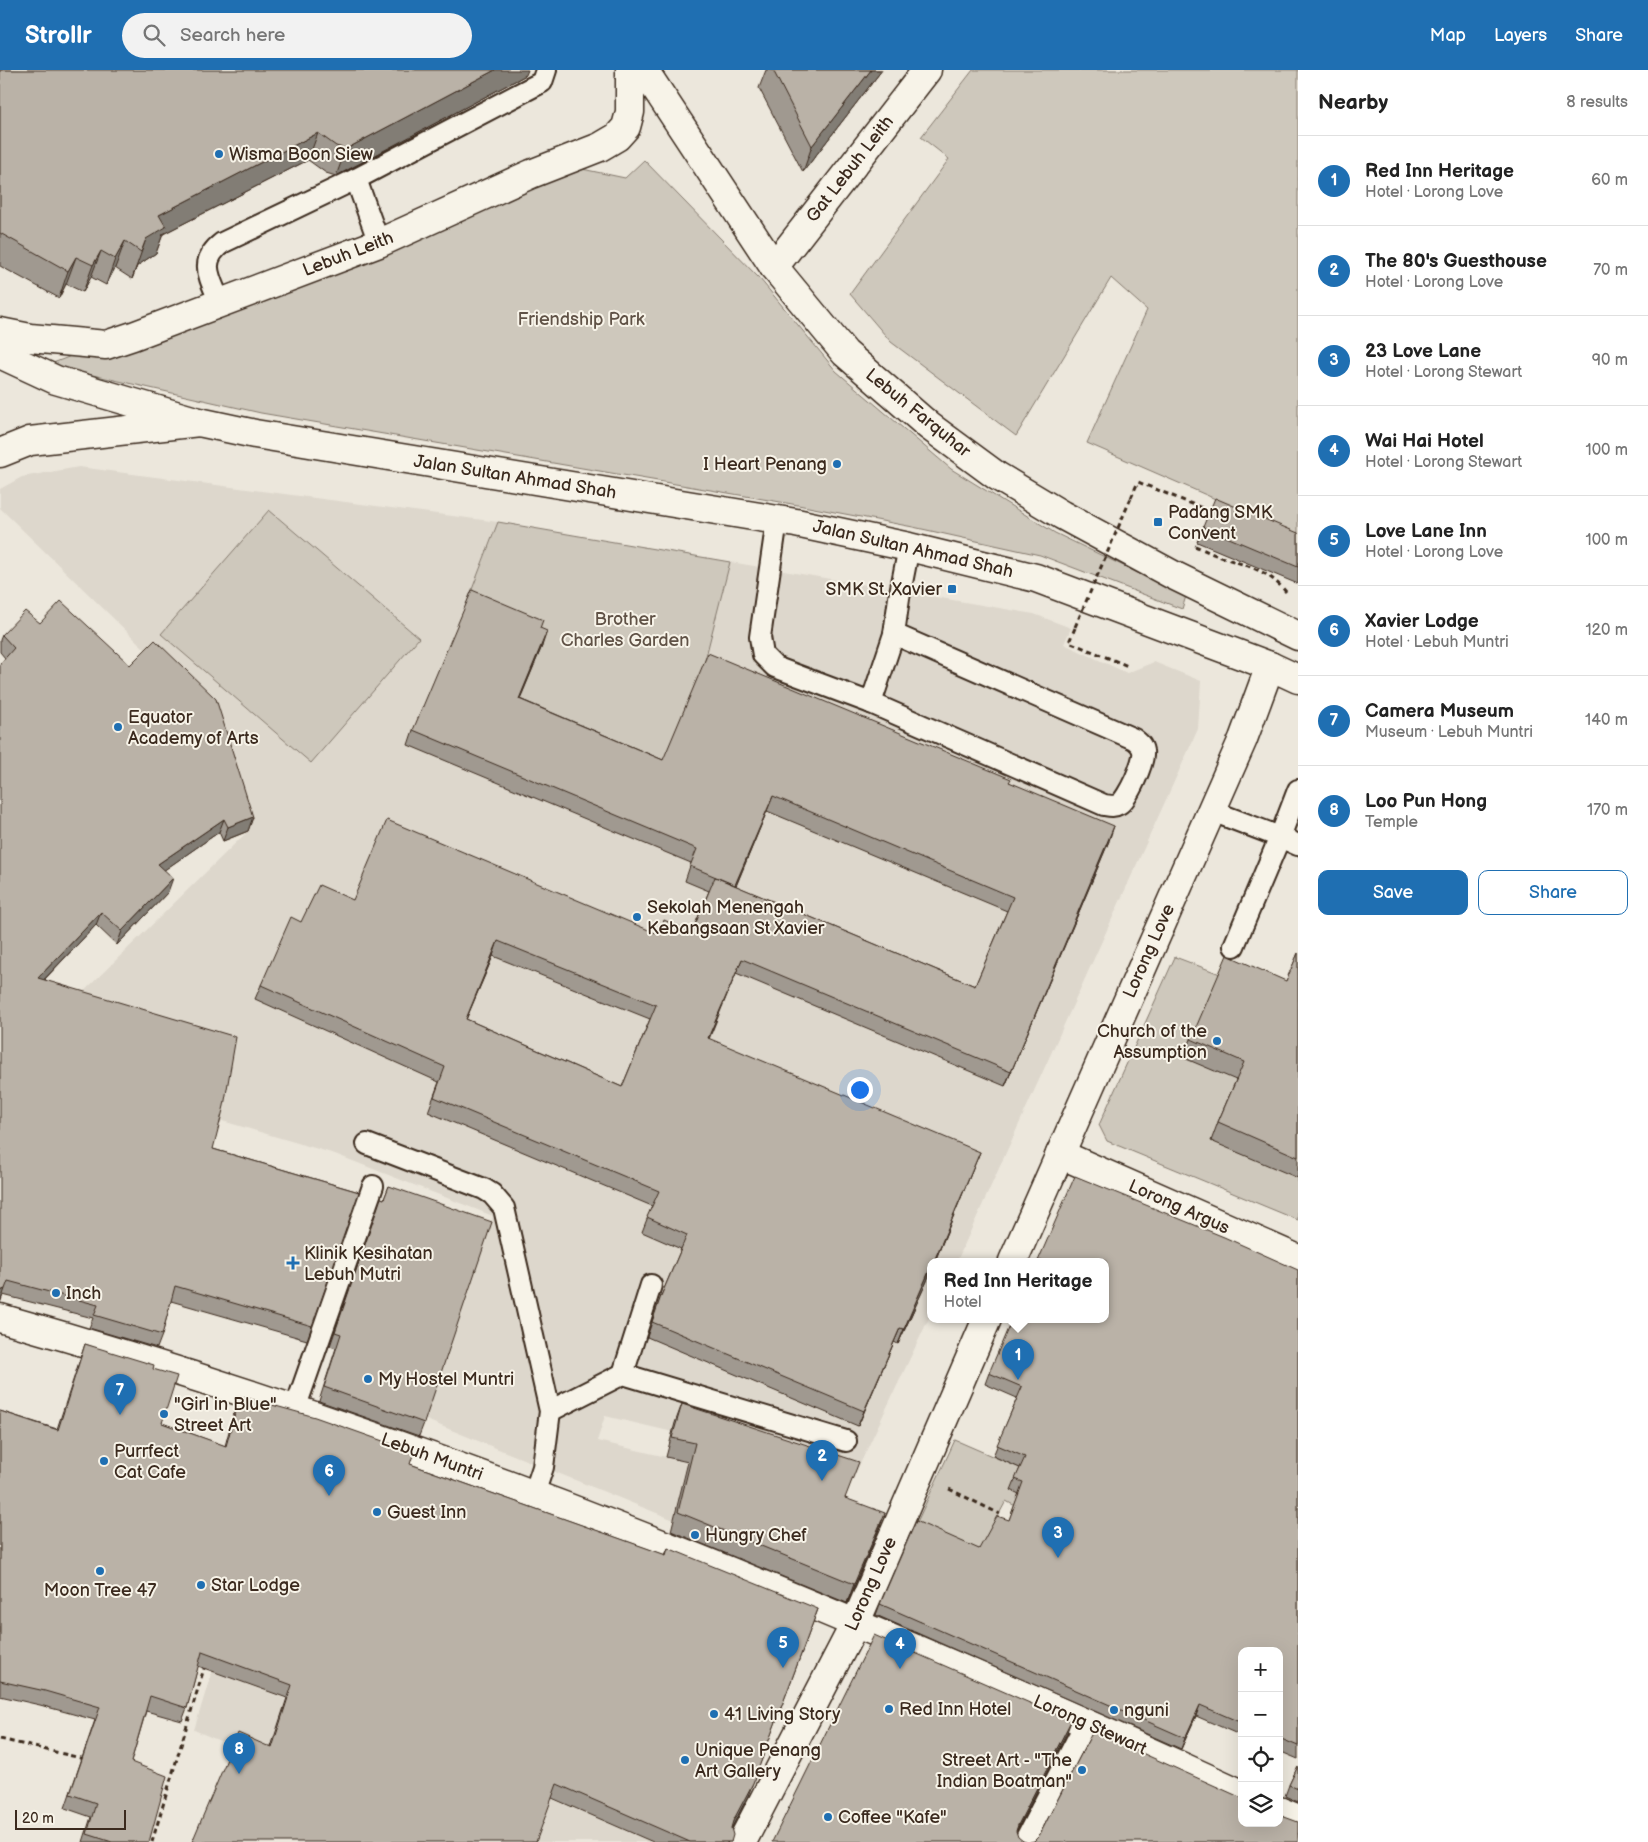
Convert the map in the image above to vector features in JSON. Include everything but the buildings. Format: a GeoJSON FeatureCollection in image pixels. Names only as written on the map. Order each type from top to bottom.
{"type":"FeatureCollection","features":[{"type":"Feature","properties":{"kind":"street","name":"Lebuh Leith"},"geometry":{"type":"LineString","coordinates":[[0,332],[40,339],[106,345],[379,243],[531,174],[600,147],[617,138],[626,127],[630,112],[630,70]]}},
{"type":"Feature","properties":{"kind":"street","name":"Lebuh Farquhar"},"geometry":{"type":"LineString","coordinates":[[644,70],[774,267],[845,353],[929,426],[997,476],[1062,515],[1173,575],[1298,636]]}},
{"type":"Feature","properties":{"kind":"street","name":"Gat Lebuh Leith"},"geometry":{"type":"LineString","coordinates":[[774,267],[927,70]]}},
{"type":"Feature","properties":{"kind":"street","name":"Jalan Sultan Ahmad Shah"},"geometry":{"type":"LineString","coordinates":[[0,354],[56,380],[199,422],[254,434],[777,520],[910,548],[1036,578],[1270,666]]}},
{"type":"Feature","properties":{"kind":"street"},"geometry":{"type":"LineString","coordinates":[[0,453],[30,441],[199,422]]}},
{"type":"Feature","properties":{"kind":"street"},"geometry":{"type":"LineString","coordinates":[[1270,666],[1298,679]]}},
{"type":"Feature","properties":{"kind":"street","name":"Lorong Love"},"geometry":{"type":"LineString","coordinates":[[1013,1258],[1212,811],[1243,739],[1270,666]]}},
{"type":"Feature","properties":{"kind":"street","name":"Lorong Argus"},"geometry":{"type":"LineString","coordinates":[[1060,1154],[1298,1259]]}},
{"type":"Feature","properties":{"kind":"street","name":"Lebuh Muntri"},"geometry":{"type":"LineString","coordinates":[[0,1318],[118,1351],[295,1409],[534,1494],[856,1622]]}},
{"type":"Feature","properties":{"kind":"street","name":"Lorong Love"},"geometry":{"type":"LineString","coordinates":[[742,1842],[856,1622],[985,1323]]}},
{"type":"Feature","properties":{"kind":"street","name":"Lorong Stewart"},"geometry":{"type":"LineString","coordinates":[[856,1622],[1086,1722],[1238,1792]]}},
{"type":"Feature","properties":{"kind":"street"},"geometry":{"type":"LineString","coordinates":[[1283,1813],[1298,1819]]}},
{"type":"Feature","properties":{"kind":"lane"},"geometry":{"type":"LineString","coordinates":[[220,303],[206,268],[208,258],[214,249],[222,243],[356,179],[542,82],[546,70]]}},
{"type":"Feature","properties":{"kind":"lane"},"geometry":{"type":"LineString","coordinates":[[356,179],[379,243]]}},
{"type":"Feature","properties":{"kind":"lane"},"geometry":{"type":"LineString","coordinates":[[777,520],[760,638],[763,655],[775,667],[871,704],[1104,805],[1113,807],[1121,803],[1126,797],[1144,752],[1140,744],[1134,739],[894,634]]}},
{"type":"Feature","properties":{"kind":"lane"},"geometry":{"type":"LineString","coordinates":[[871,704],[894,634],[899,598],[910,548]]}},
{"type":"Feature","properties":{"kind":"lane"},"geometry":{"type":"LineString","coordinates":[[1234,946],[1298,790]]}},
{"type":"Feature","properties":{"kind":"lane"},"geometry":{"type":"LineString","coordinates":[[1212,811],[1298,845]]}},
{"type":"Feature","properties":{"kind":"lane"},"geometry":{"type":"LineString","coordinates":[[367,1144],[484,1189],[492,1194],[504,1208],[550,1411],[543,1467],[534,1494]]}},
{"type":"Feature","properties":{"kind":"lane"},"geometry":{"type":"LineString","coordinates":[[295,1409],[373,1186]]}},
{"type":"Feature","properties":{"kind":"lane"},"geometry":{"type":"LineString","coordinates":[[623,1374],[651,1285]]}},
{"type":"Feature","properties":{"kind":"lane"},"geometry":{"type":"LineString","coordinates":[[550,1411],[623,1374],[846,1441]]}},
{"type":"Feature","properties":{"kind":"lane"},"geometry":{"type":"LineString","coordinates":[[1024,1842],[1086,1722]]}},
{"type":"Feature","properties":{"kind":"path"},"geometry":{"type":"LineString","coordinates":[[1128,666],[1069,642],[1138,482],[1202,508]]}},
{"type":"Feature","properties":{"kind":"path"},"geometry":{"type":"LineString","coordinates":[[919,1475],[1000,1514]]}},
{"type":"Feature","properties":{"kind":"path"},"geometry":{"type":"LineString","coordinates":[[152,1842],[207,1656]]}},
{"type":"Feature","properties":{"kind":"path"},"geometry":{"type":"LineString","coordinates":[[0,1739],[85,1759]]}},
{"type":"Feature","properties":{"kind":"shaded area","name":"Sekolah Menengah Kebangsaan St Xavier"},"geometry":{"type":"Polygon","coordinates":[[[79,467],[498,522],[1034,614],[1071,628],[1064,644],[1127,673],[1154,662],[1201,681],[1198,729],[958,1258],[927,1258],[927,1322],[852,1481],[676,1423],[673,1432],[605,1416],[597,1441],[688,1462],[674,1520],[424,1419],[493,1216],[335,1154],[219,1120],[72,1003],[248,831],[150,654],[0,508],[0,489],[22,477],[79,467]]]}},
{"type":"Feature","properties":{"kind":"shaded area"},"geometry":{"type":"Polygon","coordinates":[[[212,1671],[531,1790],[653,1842],[460,1842],[194,1730],[212,1671]]]}},
{"type":"Feature","properties":{"kind":"green space"},"geometry":{"type":"Polygon","coordinates":[[[973,70],[1298,70],[1298,535],[1087,443],[1147,310],[1111,278],[1016,436],[891,342],[850,294],[949,159],[921,137],[973,70]]]}},
{"type":"Feature","properties":{"kind":"green space","name":"Friendship Park"},"geometry":{"type":"Polygon","coordinates":[[[644,160],[760,279],[836,371],[951,469],[1055,533],[1186,596],[1182,609],[1040,555],[913,527],[798,505],[261,413],[48,365],[563,165],[625,178],[644,160]]]}},
{"type":"Feature","properties":{"kind":"green space"},"geometry":{"type":"Polygon","coordinates":[[[269,510],[419,638],[311,763],[161,634],[269,510]]]}},
{"type":"Feature","properties":{"kind":"green space","name":"Brother Charles Garden"},"geometry":{"type":"Polygon","coordinates":[[[498,522],[730,562],[703,668],[658,774],[505,710],[522,694],[542,646],[466,605],[498,522]]]}},
{"type":"Feature","properties":{"kind":"green space"},"geometry":{"type":"Polygon","coordinates":[[[1175,957],[1220,974],[1237,1081],[1298,1178],[1298,1220],[1107,1141],[1099,1125],[1175,957]]]}},
{"type":"Feature","properties":{"kind":"green space"},"geometry":{"type":"Polygon","coordinates":[[[955,1440],[1130,1516],[1023,1510],[1006,1501],[992,1527],[1074,1629],[912,1533],[955,1440]]]}},
{"type":"Feature","properties":{"kind":"place","name":"Wisma Boon Siew"},"geometry":{"type":"Point","coordinates":[219,154]}},
{"type":"Feature","properties":{"kind":"place","name":"I Heart Penang"},"geometry":{"type":"Point","coordinates":[837,464]}},
{"type":"Feature","properties":{"kind":"place","name":"Padang SMK Convent"},"geometry":{"type":"Point","coordinates":[1158,522]}},
{"type":"Feature","properties":{"kind":"place","name":"SMK St. Xavier"},"geometry":{"type":"Point","coordinates":[952,589]}},
{"type":"Feature","properties":{"kind":"place","name":"Equator Academy of Arts"},"geometry":{"type":"Point","coordinates":[118,727]}},
{"type":"Feature","properties":{"kind":"place","name":"Sekolah Menengah Kebangsaan St Xavier"},"geometry":{"type":"Point","coordinates":[637,917]}},
{"type":"Feature","properties":{"kind":"place","name":"Church of the Assumption"},"geometry":{"type":"Point","coordinates":[1217,1041]}},
{"type":"Feature","properties":{"kind":"place","name":"Klinik Kesihatan Lebuh Mutri"},"geometry":{"type":"Point","coordinates":[293,1263]}},
{"type":"Feature","properties":{"kind":"place","name":"Inch"},"geometry":{"type":"Point","coordinates":[56,1293]}},
{"type":"Feature","properties":{"kind":"place","name":"My Hostel Muntri"},"geometry":{"type":"Point","coordinates":[368,1379]}},
{"type":"Feature","properties":{"kind":"place","name":"Red Inn Heritage"},"geometry":{"type":"Point","coordinates":[1018,1380]}},
{"type":"Feature","properties":{"kind":"place","name":"\"Girl in Blue\" Street Art"},"geometry":{"type":"Point","coordinates":[164,1414]}},
{"type":"Feature","properties":{"kind":"place","name":"Camera Museum"},"geometry":{"type":"Point","coordinates":[120,1415]}},
{"type":"Feature","properties":{"kind":"place","name":"Purrfect Cat Cafe"},"geometry":{"type":"Point","coordinates":[104,1461]}},
{"type":"Feature","properties":{"kind":"place","name":"The 80's Guesthouse"},"geometry":{"type":"Point","coordinates":[822,1481]}},
{"type":"Feature","properties":{"kind":"place","name":"Xavier Lodge"},"geometry":{"type":"Point","coordinates":[329,1496]}},
{"type":"Feature","properties":{"kind":"place","name":"Guest Inn"},"geometry":{"type":"Point","coordinates":[377,1512]}},
{"type":"Feature","properties":{"kind":"place","name":"Hungry Chef"},"geometry":{"type":"Point","coordinates":[695,1535]}},
{"type":"Feature","properties":{"kind":"place","name":"23 Love Lane"},"geometry":{"type":"Point","coordinates":[1058,1558]}},
{"type":"Feature","properties":{"kind":"place","name":"Moon Tree 47"},"geometry":{"type":"Point","coordinates":[100,1571]}},
{"type":"Feature","properties":{"kind":"place","name":"Star Lodge"},"geometry":{"type":"Point","coordinates":[201,1585]}},
{"type":"Feature","properties":{"kind":"place","name":"Love Lane Inn"},"geometry":{"type":"Point","coordinates":[783,1668]}},
{"type":"Feature","properties":{"kind":"place","name":"Wai Hai Hotel"},"geometry":{"type":"Point","coordinates":[900,1669]}},
{"type":"Feature","properties":{"kind":"place","name":"Red Inn Hotel"},"geometry":{"type":"Point","coordinates":[889,1709]}},
{"type":"Feature","properties":{"kind":"place","name":"nguni"},"geometry":{"type":"Point","coordinates":[1114,1710]}},
{"type":"Feature","properties":{"kind":"place","name":"41 Living Story"},"geometry":{"type":"Point","coordinates":[714,1714]}},
{"type":"Feature","properties":{"kind":"place","name":"Unique Penang Art Gallery"},"geometry":{"type":"Point","coordinates":[685,1760]}},
{"type":"Feature","properties":{"kind":"place","name":"Street Art - \"The Indian Boatman\""},"geometry":{"type":"Point","coordinates":[1082,1770]}},
{"type":"Feature","properties":{"kind":"place","name":"Loo Pun Hong"},"geometry":{"type":"Point","coordinates":[239,1774]}},
{"type":"Feature","properties":{"kind":"place","name":"Coffee \"Kafe\""},"geometry":{"type":"Point","coordinates":[828,1817]}}]}
